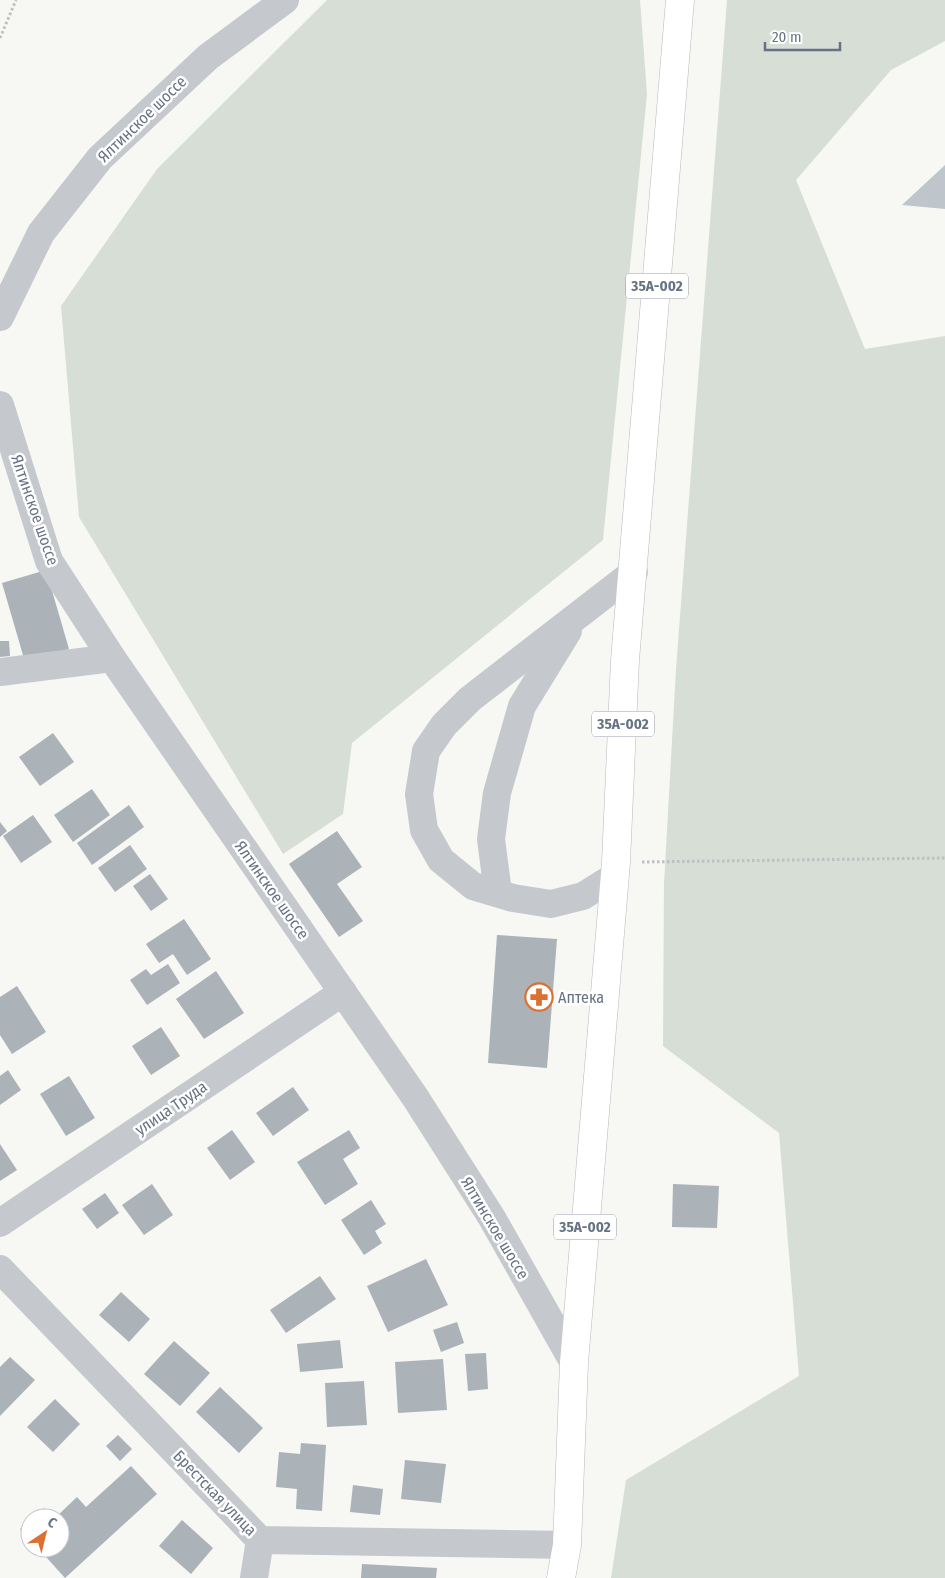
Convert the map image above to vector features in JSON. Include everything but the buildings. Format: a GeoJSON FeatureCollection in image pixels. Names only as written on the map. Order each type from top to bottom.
{"type":"FeatureCollection","features":[{"type":"Feature","properties":{"kind":"main road","name":"35А-002"},"geometry":{"type":"LineString","coordinates":[[561,1578],[567,1545],[574,1363],[616,869],[626,660],[680,0]]}},
{"type":"Feature","properties":{"kind":"street","name":"Ялтинское шоссе"},"geometry":{"type":"LineString","coordinates":[[0,317],[41,233],[100,158],[208,57],[285,0]]}},
{"type":"Feature","properties":{"kind":"street","name":"Ялтинское шоссе"},"geometry":{"type":"LineString","coordinates":[[0,405],[49,561],[112,658],[415,1097],[492,1218],[574,1363]]}},
{"type":"Feature","properties":{"kind":"street"},"geometry":{"type":"LineString","coordinates":[[616,869],[583,896],[551,904],[473,886],[441,860],[424,830],[419,794],[426,751],[444,725],[470,699],[634,572]]}},
{"type":"Feature","properties":{"kind":"street"},"geometry":{"type":"LineString","coordinates":[[498,893],[491,839],[497,794],[522,706],[576,616]]}},
{"type":"Feature","properties":{"kind":"street"},"geometry":{"type":"LineString","coordinates":[[0,672],[112,658]]}},
{"type":"Feature","properties":{"kind":"street","name":"улица Труда"},"geometry":{"type":"LineString","coordinates":[[0,1223],[343,992]]}},
{"type":"Feature","properties":{"kind":"street","name":"Брестская улица"},"geometry":{"type":"LineString","coordinates":[[0,1269],[260,1540],[567,1545]]}},
{"type":"Feature","properties":{"kind":"street"},"geometry":{"type":"LineString","coordinates":[[254,1578],[260,1540]]}},
{"type":"Feature","properties":{"kind":"path"},"geometry":{"type":"LineString","coordinates":[[0,38],[16,0]]}},
{"type":"Feature","properties":{"kind":"path"},"geometry":{"type":"LineString","coordinates":[[616,869],[945,858]]}},
{"type":"Feature","properties":{"kind":"shaded area"},"geometry":{"type":"Polygon","coordinates":[[[327,0],[640,0],[647,94],[603,540],[352,743],[343,814],[283,854],[79,517],[61,306],[157,169],[327,0]]]}},
{"type":"Feature","properties":{"kind":"shaded area"},"geometry":{"type":"Polygon","coordinates":[[[727,0],[945,0],[945,41],[891,70],[796,180],[865,349],[945,336],[945,1578],[611,1578],[626,1480],[799,1376],[779,1133],[663,1046],[664,884],[676,669],[727,0]]]}},
{"type":"Feature","properties":{"kind":"shaded area"},"geometry":{"type":"Polygon","coordinates":[[[945,165],[945,209],[902,205],[945,165]]]}},
{"type":"Feature","properties":{"kind":"place","name":"Аптека"},"geometry":{"type":"Point","coordinates":[539,997]}}]}
